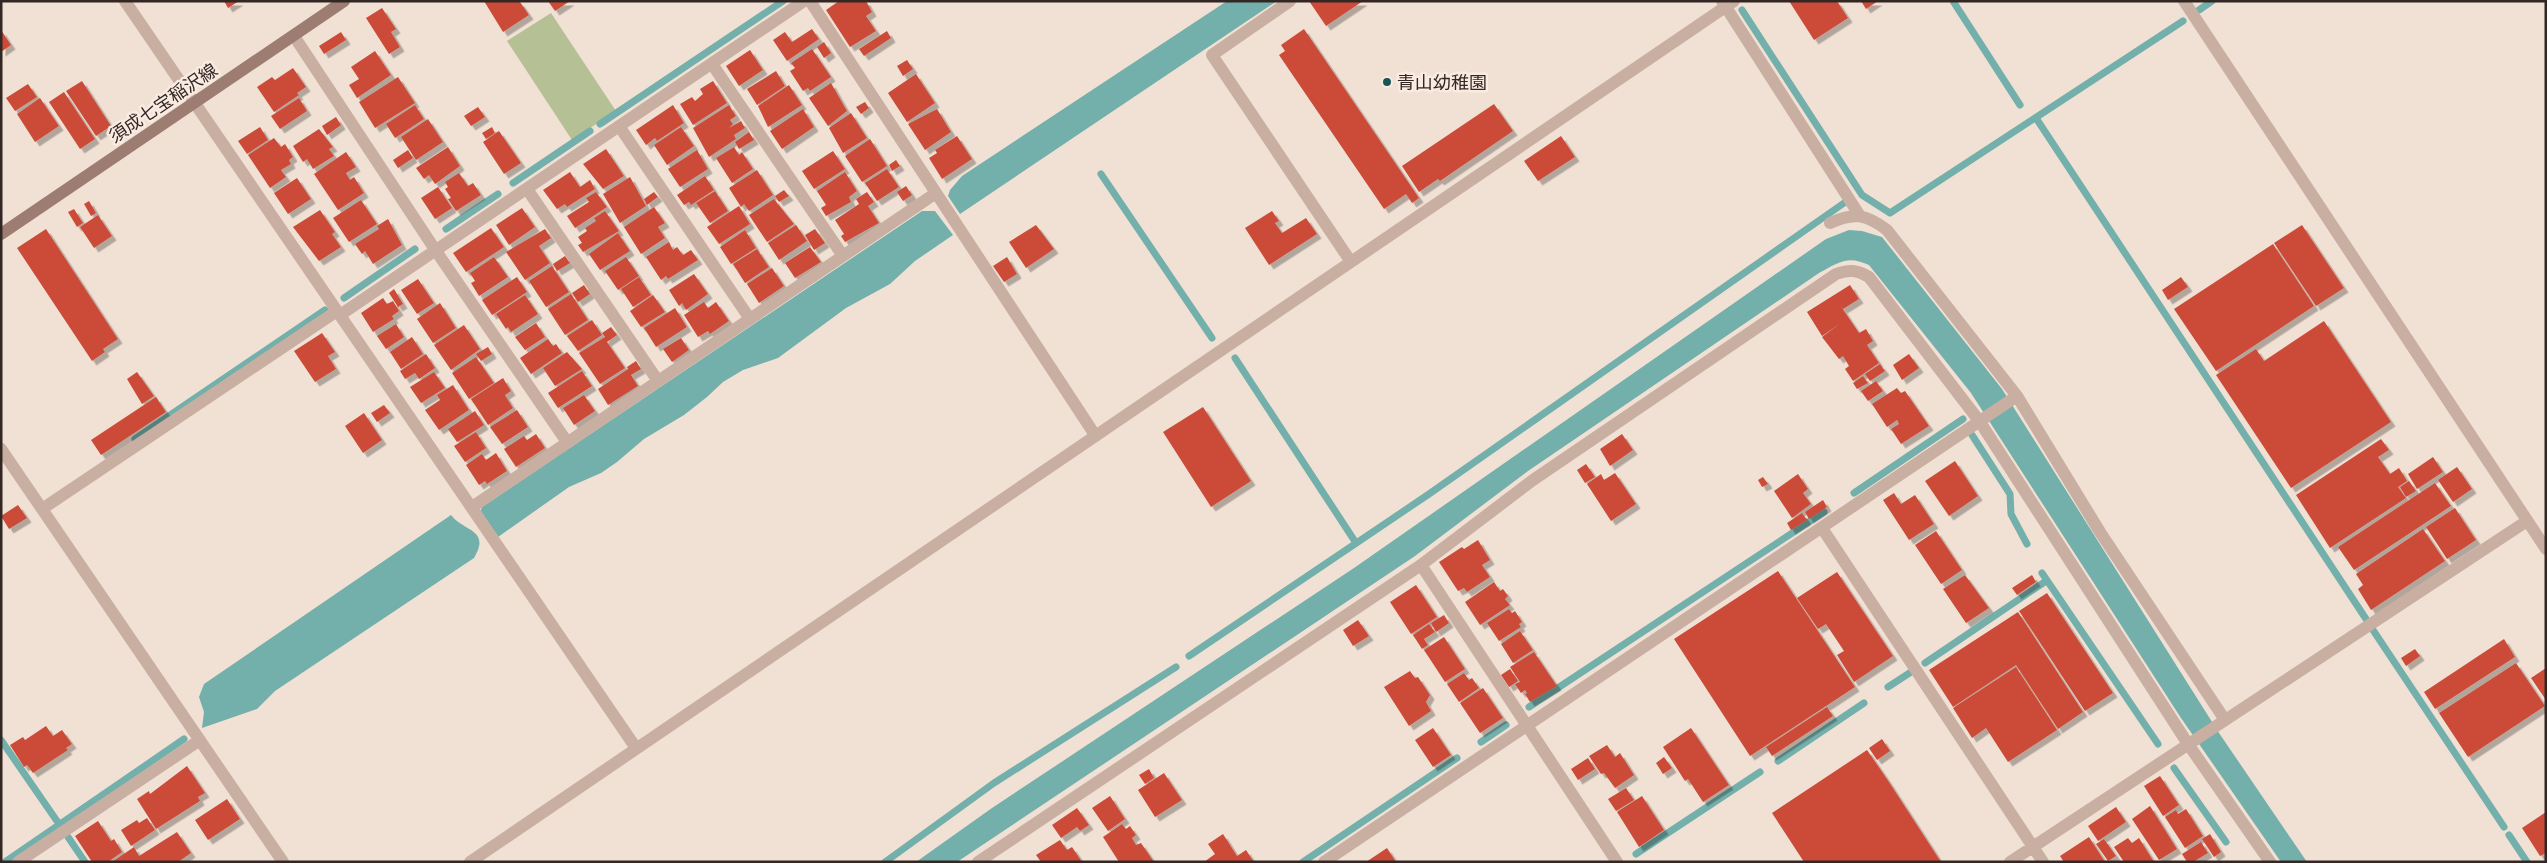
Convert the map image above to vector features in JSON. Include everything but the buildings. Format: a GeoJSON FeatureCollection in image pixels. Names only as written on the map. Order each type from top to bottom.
{"type":"FeatureCollection","features":[{"type":"Feature","properties":{"kind":"main road","name":"須成七宝稲沢線"},"geometry":{"type":"LineString","coordinates":[[1,234],[344,1]]}},
{"type":"Feature","properties":{"kind":"street"},"geometry":{"type":"LineString","coordinates":[[125,1],[636,748]]}},
{"type":"Feature","properties":{"kind":"street"},"geometry":{"type":"LineString","coordinates":[[42,509],[436,250],[804,1]]}},
{"type":"Feature","properties":{"kind":"street"},"geometry":{"type":"LineString","coordinates":[[810,1],[1095,435]]}},
{"type":"Feature","properties":{"kind":"street"},"geometry":{"type":"LineString","coordinates":[[1290,1],[1212,55],[1351,262]]}},
{"type":"Feature","properties":{"kind":"street"},"geometry":{"type":"LineString","coordinates":[[2184,1],[2546,549]]}},
{"type":"Feature","properties":{"kind":"street"},"geometry":{"type":"LineString","coordinates":[[470,862],[1351,262],[1727,3],[1860,216]]}},
{"type":"Feature","properties":{"kind":"street"},"geometry":{"type":"LineString","coordinates":[[294,36],[436,250],[568,442]]}},
{"type":"Feature","properties":{"kind":"street"},"geometry":{"type":"LineString","coordinates":[[712,64],[843,256]]}},
{"type":"Feature","properties":{"kind":"street"},"geometry":{"type":"LineString","coordinates":[[619,126],[750,319]]}},
{"type":"Feature","properties":{"kind":"street"},"geometry":{"type":"LineString","coordinates":[[527,189],[658,381]]}},
{"type":"Feature","properties":{"kind":"street"},"geometry":{"type":"LineString","coordinates":[[472,507],[936,193]]}},
{"type":"Feature","properties":{"kind":"street"},"geometry":{"type":"LineString","coordinates":[[1830,223],[1845,216],[1860,216],[1873,220],[1887,230],[2014,399],[2222,722]]}},
{"type":"Feature","properties":{"kind":"street"},"geometry":{"type":"LineString","coordinates":[[978,862],[1421,564],[1532,480],[1836,274],[1847,270],[1859,271],[1869,277],[1983,420],[2270,862]]}},
{"type":"Feature","properties":{"kind":"street"},"geometry":{"type":"LineString","coordinates":[[1324,862],[2014,399]]}},
{"type":"Feature","properties":{"kind":"street"},"geometry":{"type":"LineString","coordinates":[[1,449],[283,862]]}},
{"type":"Feature","properties":{"kind":"street"},"geometry":{"type":"LineString","coordinates":[[2010,862],[2527,521]]}},
{"type":"Feature","properties":{"kind":"street"},"geometry":{"type":"LineString","coordinates":[[1822,528],[2043,862]]}},
{"type":"Feature","properties":{"kind":"street"},"geometry":{"type":"LineString","coordinates":[[1421,564],[1617,862]]}},
{"type":"Feature","properties":{"kind":"street"},"geometry":{"type":"LineString","coordinates":[[18,862],[200,740]]}},
{"type":"Feature","properties":{"kind":"green space"},"geometry":{"type":"Polygon","coordinates":[[[551,13],[616,111],[572,140],[507,41],[551,13]]]}},
{"type":"Feature","properties":{"kind":"water"},"geometry":{"type":"Polygon","coordinates":[[[1227,1],[1277,1],[960,214],[948,196],[950,190],[962,176],[1227,1]]]}},
{"type":"Feature","properties":{"kind":"water"},"geometry":{"type":"Polygon","coordinates":[[[922,211],[935,211],[953,235],[915,261],[890,284],[846,308],[778,358],[743,370],[723,382],[684,415],[644,439],[617,462],[601,473],[569,487],[498,537],[480,512],[482,507],[922,211]]]}},
{"type":"Feature","properties":{"kind":"water"},"geometry":{"type":"Polygon","coordinates":[[[1849,230],[1862,231],[1882,237],[2002,389],[2219,733],[2307,862],[2281,862],[2181,718],[1971,393],[1869,265],[1849,260],[1838,263],[1819,273],[1528,471],[1415,556],[957,862],[916,862],[992,808],[1354,568],[1826,239],[1849,230]]]}},
{"type":"Feature","properties":{"kind":"water"},"geometry":{"type":"Polygon","coordinates":[[[451,515],[456,521],[478,536],[478,549],[474,558],[275,691],[257,709],[202,728],[204,712],[199,697],[204,684],[451,515]]]}},
{"type":"Feature","properties":{"kind":"waterway"},"geometry":{"type":"LineString","coordinates":[[600,124],[783,1]]}},
{"type":"Feature","properties":{"kind":"waterway"},"geometry":{"type":"LineString","coordinates":[[1953,1],[2020,105]]}},
{"type":"Feature","properties":{"kind":"waterway"},"geometry":{"type":"LineString","coordinates":[[2199,10],[2212,1]]}},
{"type":"Feature","properties":{"kind":"waterway"},"geometry":{"type":"LineString","coordinates":[[1742,10],[1862,195],[1890,213],[2183,21]]}},
{"type":"Feature","properties":{"kind":"waterway"},"geometry":{"type":"LineString","coordinates":[[2036,118],[2366,619]]}},
{"type":"Feature","properties":{"kind":"waterway"},"geometry":{"type":"LineString","coordinates":[[513,183],[590,131]]}},
{"type":"Feature","properties":{"kind":"waterway"},"geometry":{"type":"LineString","coordinates":[[1101,174],[1212,338]]}},
{"type":"Feature","properties":{"kind":"waterway"},"geometry":{"type":"LineString","coordinates":[[446,229],[498,194]]}},
{"type":"Feature","properties":{"kind":"waterway"},"geometry":{"type":"LineString","coordinates":[[1189,656],[1429,494],[1844,203]]}},
{"type":"Feature","properties":{"kind":"waterway"},"geometry":{"type":"LineString","coordinates":[[344,298],[415,249]]}},
{"type":"Feature","properties":{"kind":"waterway"},"geometry":{"type":"LineString","coordinates":[[135,439],[325,310]]}},
{"type":"Feature","properties":{"kind":"waterway"},"geometry":{"type":"LineString","coordinates":[[1235,358],[1356,543]]}},
{"type":"Feature","properties":{"kind":"waterway"},"geometry":{"type":"LineString","coordinates":[[1854,493],[1963,419]]}},
{"type":"Feature","properties":{"kind":"waterway"},"geometry":{"type":"LineString","coordinates":[[1972,435],[2010,494],[2011,514],[2027,544]]}},
{"type":"Feature","properties":{"kind":"waterway"},"geometry":{"type":"LineString","coordinates":[[1529,707],[1824,512]]}},
{"type":"Feature","properties":{"kind":"waterway"},"geometry":{"type":"LineString","coordinates":[[2042,573],[2158,744]]}},
{"type":"Feature","properties":{"kind":"waterway"},"geometry":{"type":"LineString","coordinates":[[1925,663],[2046,581]]}},
{"type":"Feature","properties":{"kind":"waterway"},"geometry":{"type":"LineString","coordinates":[[2373,630],[2504,827]]}},
{"type":"Feature","properties":{"kind":"waterway"},"geometry":{"type":"LineString","coordinates":[[885,862],[994,783],[1176,667]]}},
{"type":"Feature","properties":{"kind":"waterway"},"geometry":{"type":"LineString","coordinates":[[1888,687],[1911,672]]}},
{"type":"Feature","properties":{"kind":"waterway"},"geometry":{"type":"LineString","coordinates":[[1778,761],[1864,703]]}},
{"type":"Feature","properties":{"kind":"waterway"},"geometry":{"type":"LineString","coordinates":[[1481,742],[1506,725]]}},
{"type":"Feature","properties":{"kind":"waterway"},"geometry":{"type":"LineString","coordinates":[[5,862],[184,739]]}},
{"type":"Feature","properties":{"kind":"waterway"},"geometry":{"type":"LineString","coordinates":[[1,740],[59,824]]}},
{"type":"Feature","properties":{"kind":"waterway"},"geometry":{"type":"LineString","coordinates":[[1303,862],[1457,758]]}},
{"type":"Feature","properties":{"kind":"waterway"},"geometry":{"type":"LineString","coordinates":[[2174,768],[2226,842]]}},
{"type":"Feature","properties":{"kind":"waterway"},"geometry":{"type":"LineString","coordinates":[[1636,854],[1760,772]]}},
{"type":"Feature","properties":{"kind":"waterway"},"geometry":{"type":"LineString","coordinates":[[2509,835],[2527,862]]}},
{"type":"Feature","properties":{"kind":"waterway"},"geometry":{"type":"LineString","coordinates":[[68,837],[85,862]]}},
{"type":"Feature","properties":{"kind":"place","name":"青山幼稚園"},"geometry":{"type":"Point","coordinates":[1387,82]}}]}
